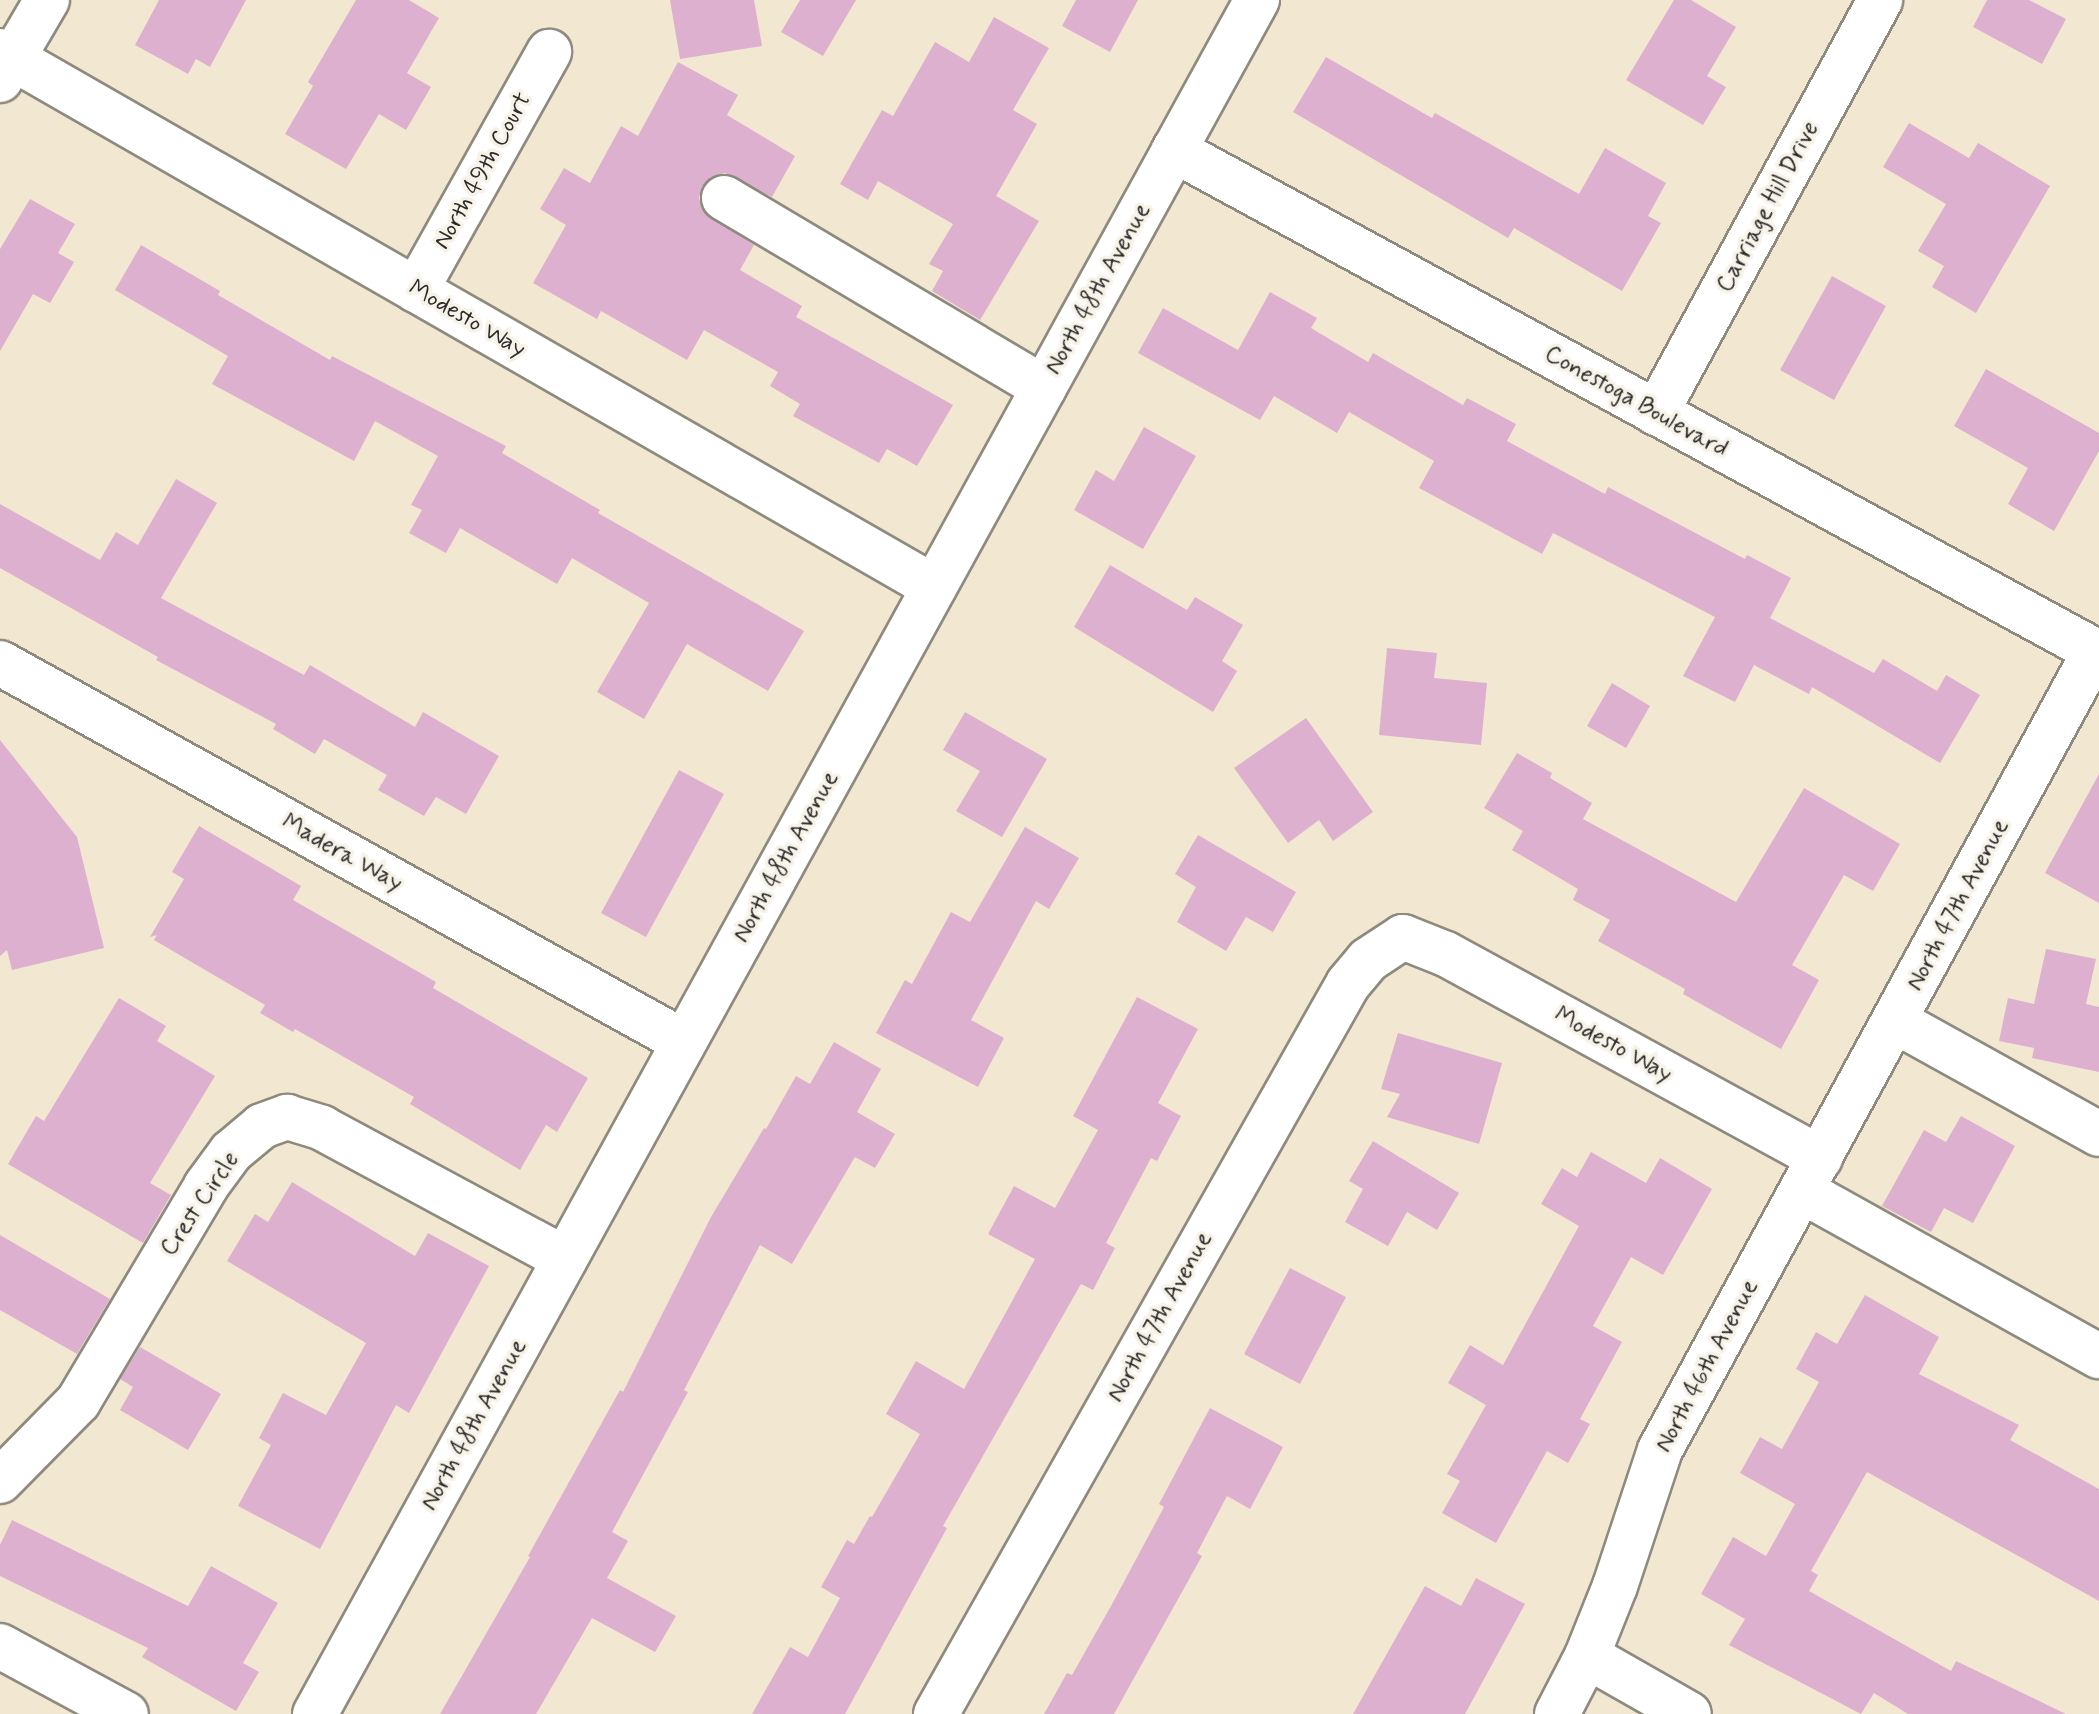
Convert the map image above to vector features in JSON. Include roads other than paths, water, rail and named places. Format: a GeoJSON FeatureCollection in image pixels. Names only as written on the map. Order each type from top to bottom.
{"type":"FeatureCollection","features":[{"type":"Feature","properties":{"kind":"street"},"geometry":{"type":"LineString","coordinates":[[4,63],[47,0]]}},
{"type":"Feature","properties":{"kind":"street","name":"North 48th Avenue"},"geometry":{"type":"LineString","coordinates":[[315,1714],[1257,0]]}},
{"type":"Feature","properties":{"kind":"street","name":"Carriage Hill Drive"},"geometry":{"type":"LineString","coordinates":[[1656,413],[1880,0]]}},
{"type":"Feature","properties":{"kind":"street","name":"North 49th Court"},"geometry":{"type":"LineString","coordinates":[[416,290],[549,52]]}},
{"type":"Feature","properties":{"kind":"street","name":"Modesto Way"},"geometry":{"type":"LineString","coordinates":[[4,63],[416,290],[934,587]]}},
{"type":"Feature","properties":{"kind":"street","name":"Conestoga Boulevard"},"geometry":{"type":"LineString","coordinates":[[1174,150],[2097,652]]}},
{"type":"Feature","properties":{"kind":"street"},"geometry":{"type":"LineString","coordinates":[[724,198],[1044,388]]}},
{"type":"Feature","properties":{"kind":"street","name":"North 47th Avenue"},"geometry":{"type":"LineString","coordinates":[[1811,1175],[2097,652]]}},
{"type":"Feature","properties":{"kind":"street","name":"Madera Way"},"geometry":{"type":"LineString","coordinates":[[0,663],[684,1042]]}},
{"type":"Feature","properties":{"kind":"street","name":"Modesto Way"},"geometry":{"type":"LineString","coordinates":[[1403,937],[1446,954],[1811,1175],[2099,1356]]}},
{"type":"Feature","properties":{"kind":"street","name":"North 47th Avenue"},"geometry":{"type":"LineString","coordinates":[[936,1714],[1348,984],[1368,960],[1403,937]]}},
{"type":"Feature","properties":{"kind":"street"},"geometry":{"type":"LineString","coordinates":[[1895,1021],[2099,1134]]}},
{"type":"Feature","properties":{"kind":"street","name":"Crest Circle"},"geometry":{"type":"LineString","coordinates":[[0,1481],[78,1402],[206,1186],[231,1152],[262,1126],[287,1117],[322,1128],[565,1259]]}},
{"type":"Feature","properties":{"kind":"street","name":"North 46th Avenue"},"geometry":{"type":"LineString","coordinates":[[1557,1714],[1587,1656],[1660,1450],[1811,1175]]}},
{"type":"Feature","properties":{"kind":"street"},"geometry":{"type":"LineString","coordinates":[[0,1646],[126,1714]]}},
{"type":"Feature","properties":{"kind":"street"},"geometry":{"type":"LineString","coordinates":[[1587,1656],[1689,1714]]}}]}
